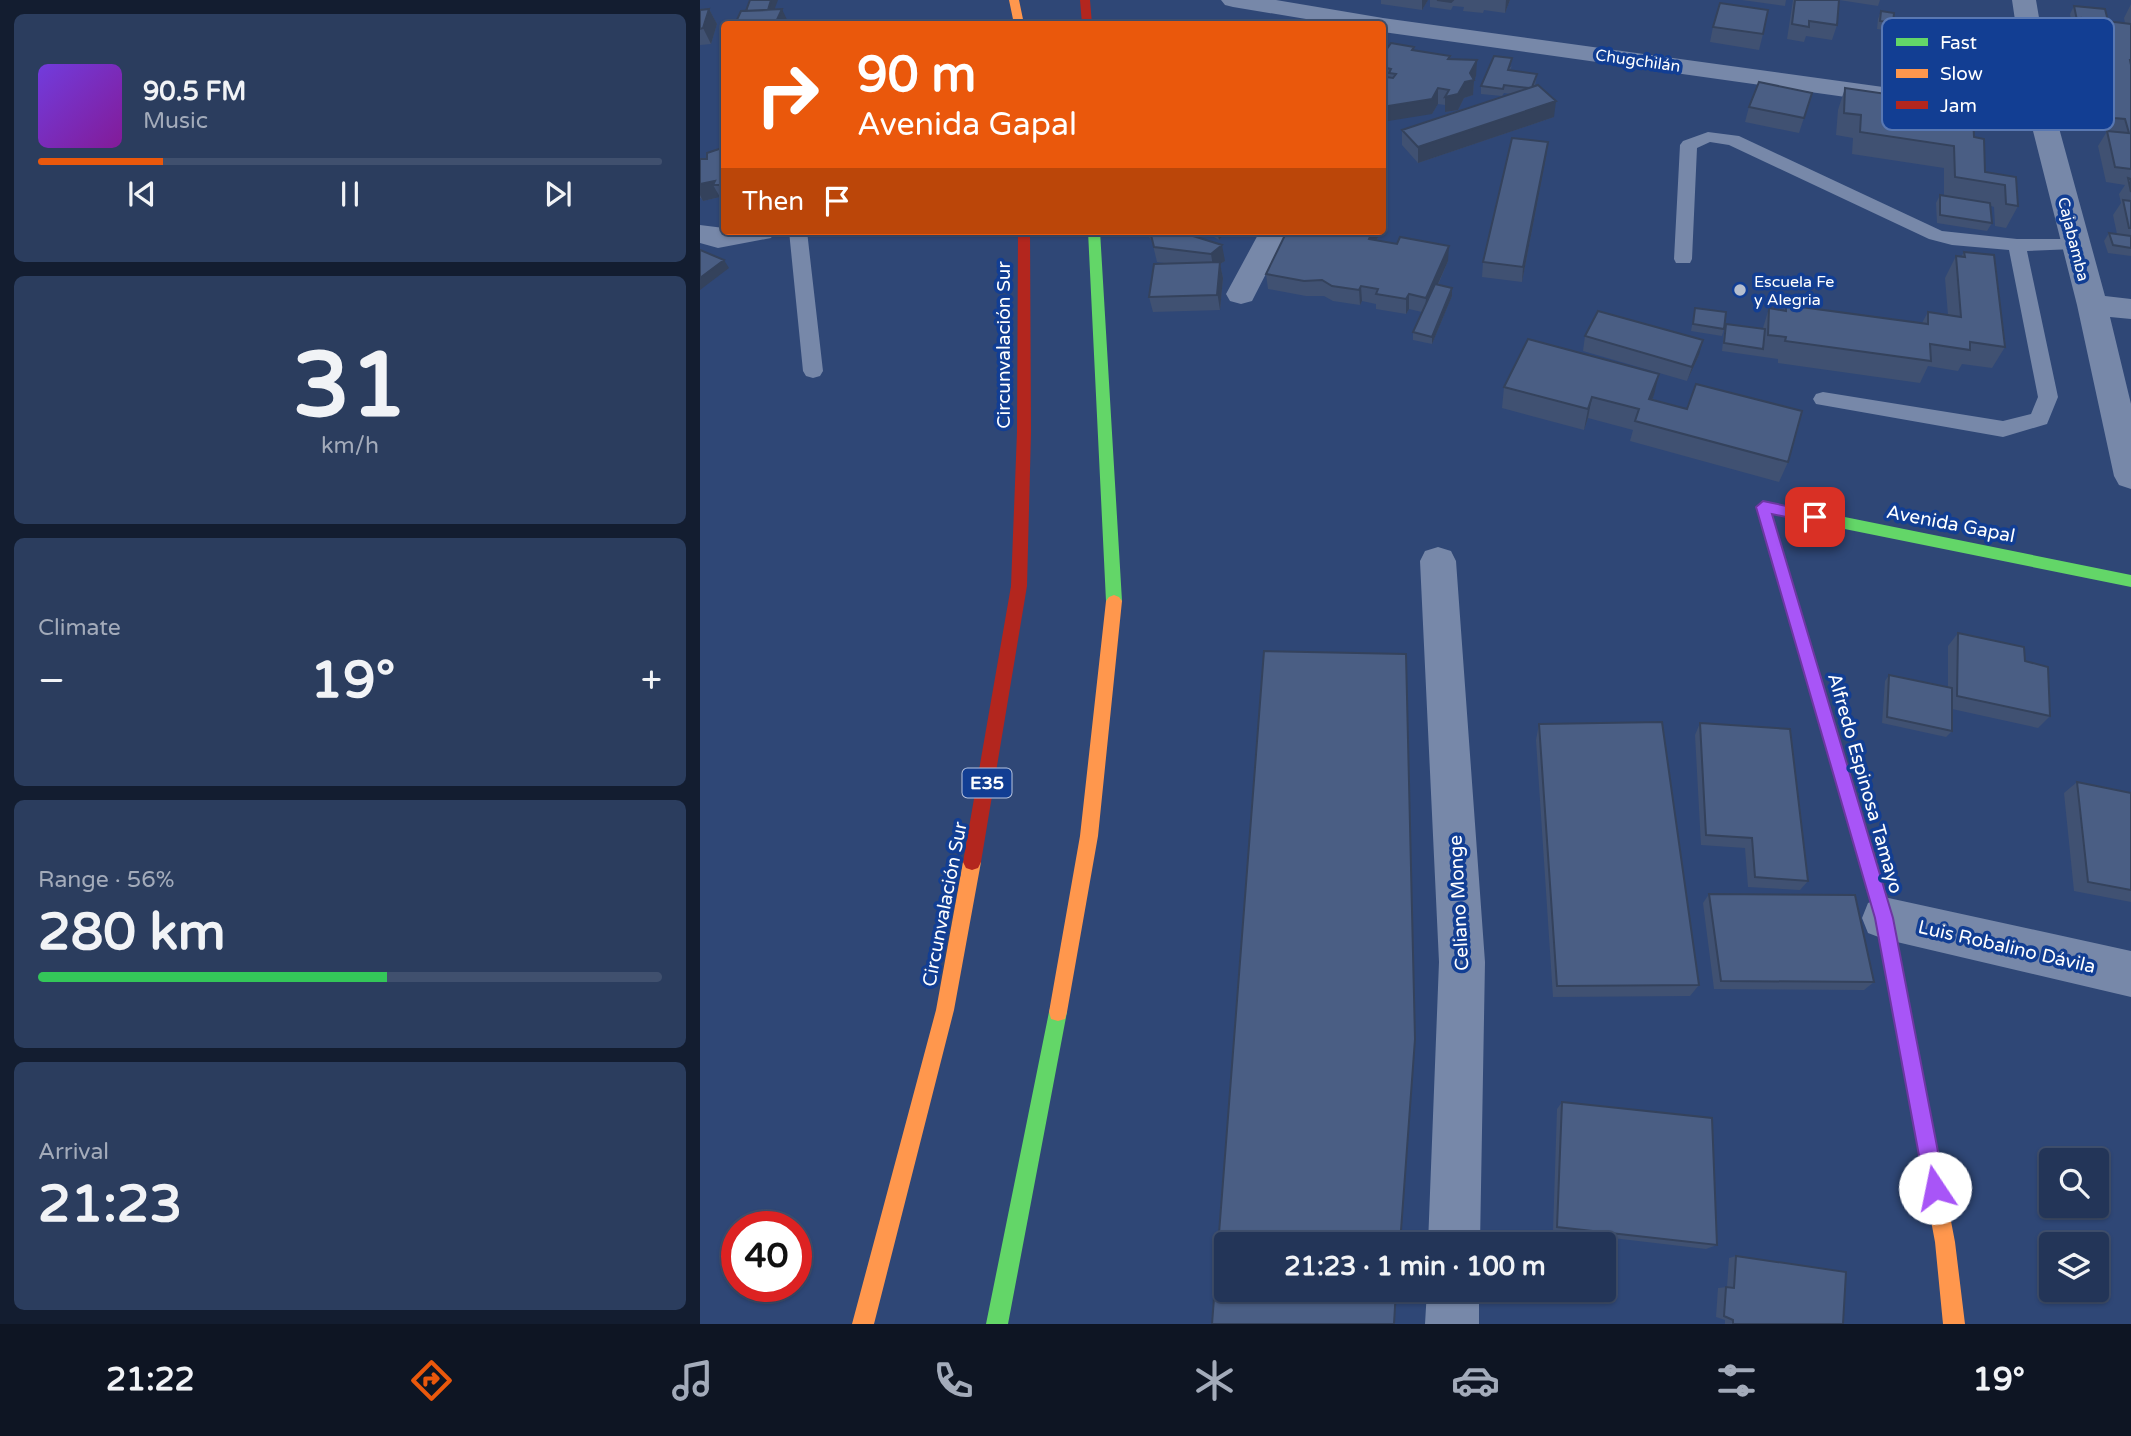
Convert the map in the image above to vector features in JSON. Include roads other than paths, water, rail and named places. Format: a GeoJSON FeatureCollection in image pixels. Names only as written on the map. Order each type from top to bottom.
{"type":"FeatureCollection","features":[{"type":"Feature","properties":{"kind":"main road"},"geometry":{"type":"LineString","coordinates":[[1014,0],[1018,21]]}},
{"type":"Feature","properties":{"kind":"main road"},"geometry":{"type":"LineString","coordinates":[[1086,0],[1087,21]]}},
{"type":"Feature","properties":{"kind":"main road","name":"Circunvalación Sur"},"geometry":{"type":"LineString","coordinates":[[863,1324],[945,1010],[988,778],[1019,586],[1024,432],[1024,235]]}},
{"type":"Feature","properties":{"kind":"main road"},"geometry":{"type":"LineString","coordinates":[[997,1324],[1055,1031],[1089,836],[1115,588],[1094,235]]}},
{"type":"Feature","properties":{"kind":"main road","name":"Avenida Gapal"},"geometry":{"type":"LineString","coordinates":[[1763,507],[2131,581]]}},
{"type":"Feature","properties":{"kind":"main road","name":"Alfredo Espinosa Tamayo"},"geometry":{"type":"LineString","coordinates":[[1763,507],[1884,918],[1945,1242],[1954,1324]]}},
{"type":"Feature","properties":{"kind":"street","name":"Chugchilán"},"geometry":{"type":"LineString","coordinates":[[1233,0],[1354,21]]}},
{"type":"Feature","properties":{"kind":"street","name":"Cajabamba"},"geometry":{"type":"LineString","coordinates":[[2024,0],[2027,18]]}},
{"type":"Feature","properties":{"kind":"street","name":"Chugchilán"},"geometry":{"type":"LineString","coordinates":[[1386,26],[1882,95]]}},
{"type":"Feature","properties":{"kind":"street","name":"Cajabamba"},"geometry":{"type":"LineString","coordinates":[[2046,130],[2092,305],[2131,476]]}},
{"type":"Feature","properties":{"kind":"street"},"geometry":{"type":"LineString","coordinates":[[700,234],[718,239],[740,235]]}},
{"type":"Feature","properties":{"kind":"street"},"geometry":{"type":"LineString","coordinates":[[1241,294],[1272,235]]}},
{"type":"Feature","properties":{"kind":"street"},"geometry":{"type":"LineString","coordinates":[[2092,305],[2131,309]]}},
{"type":"Feature","properties":{"kind":"street","name":"Celiano Monge"},"geometry":{"type":"LineString","coordinates":[[1438,561],[1462,962],[1454,1232]]}},
{"type":"Feature","properties":{"kind":"street","name":"Luis Robalino Dávila"},"geometry":{"type":"LineString","coordinates":[[1884,918],[2131,974]]}},
{"type":"Feature","properties":{"kind":"street"},"geometry":{"type":"LineString","coordinates":[[1452,1324],[1453,1302]]}},
{"type":"Feature","properties":{"kind":"lane"},"geometry":{"type":"LineString","coordinates":[[1683,259],[1689,145],[1708,138],[1733,140],[1936,235],[2017,245],[2074,243]]}},
{"type":"Feature","properties":{"kind":"lane"},"geometry":{"type":"LineString","coordinates":[[798,235],[813,371]]}},
{"type":"Feature","properties":{"kind":"lane"},"geometry":{"type":"LineString","coordinates":[[1823,399],[2003,429],[2040,419],[2048,397],[2017,245]]}},
{"type":"Feature","properties":{"kind":"place","name":"Escuela Fe y Alegria"},"geometry":{"type":"Point","coordinates":[1740,290]}}]}
